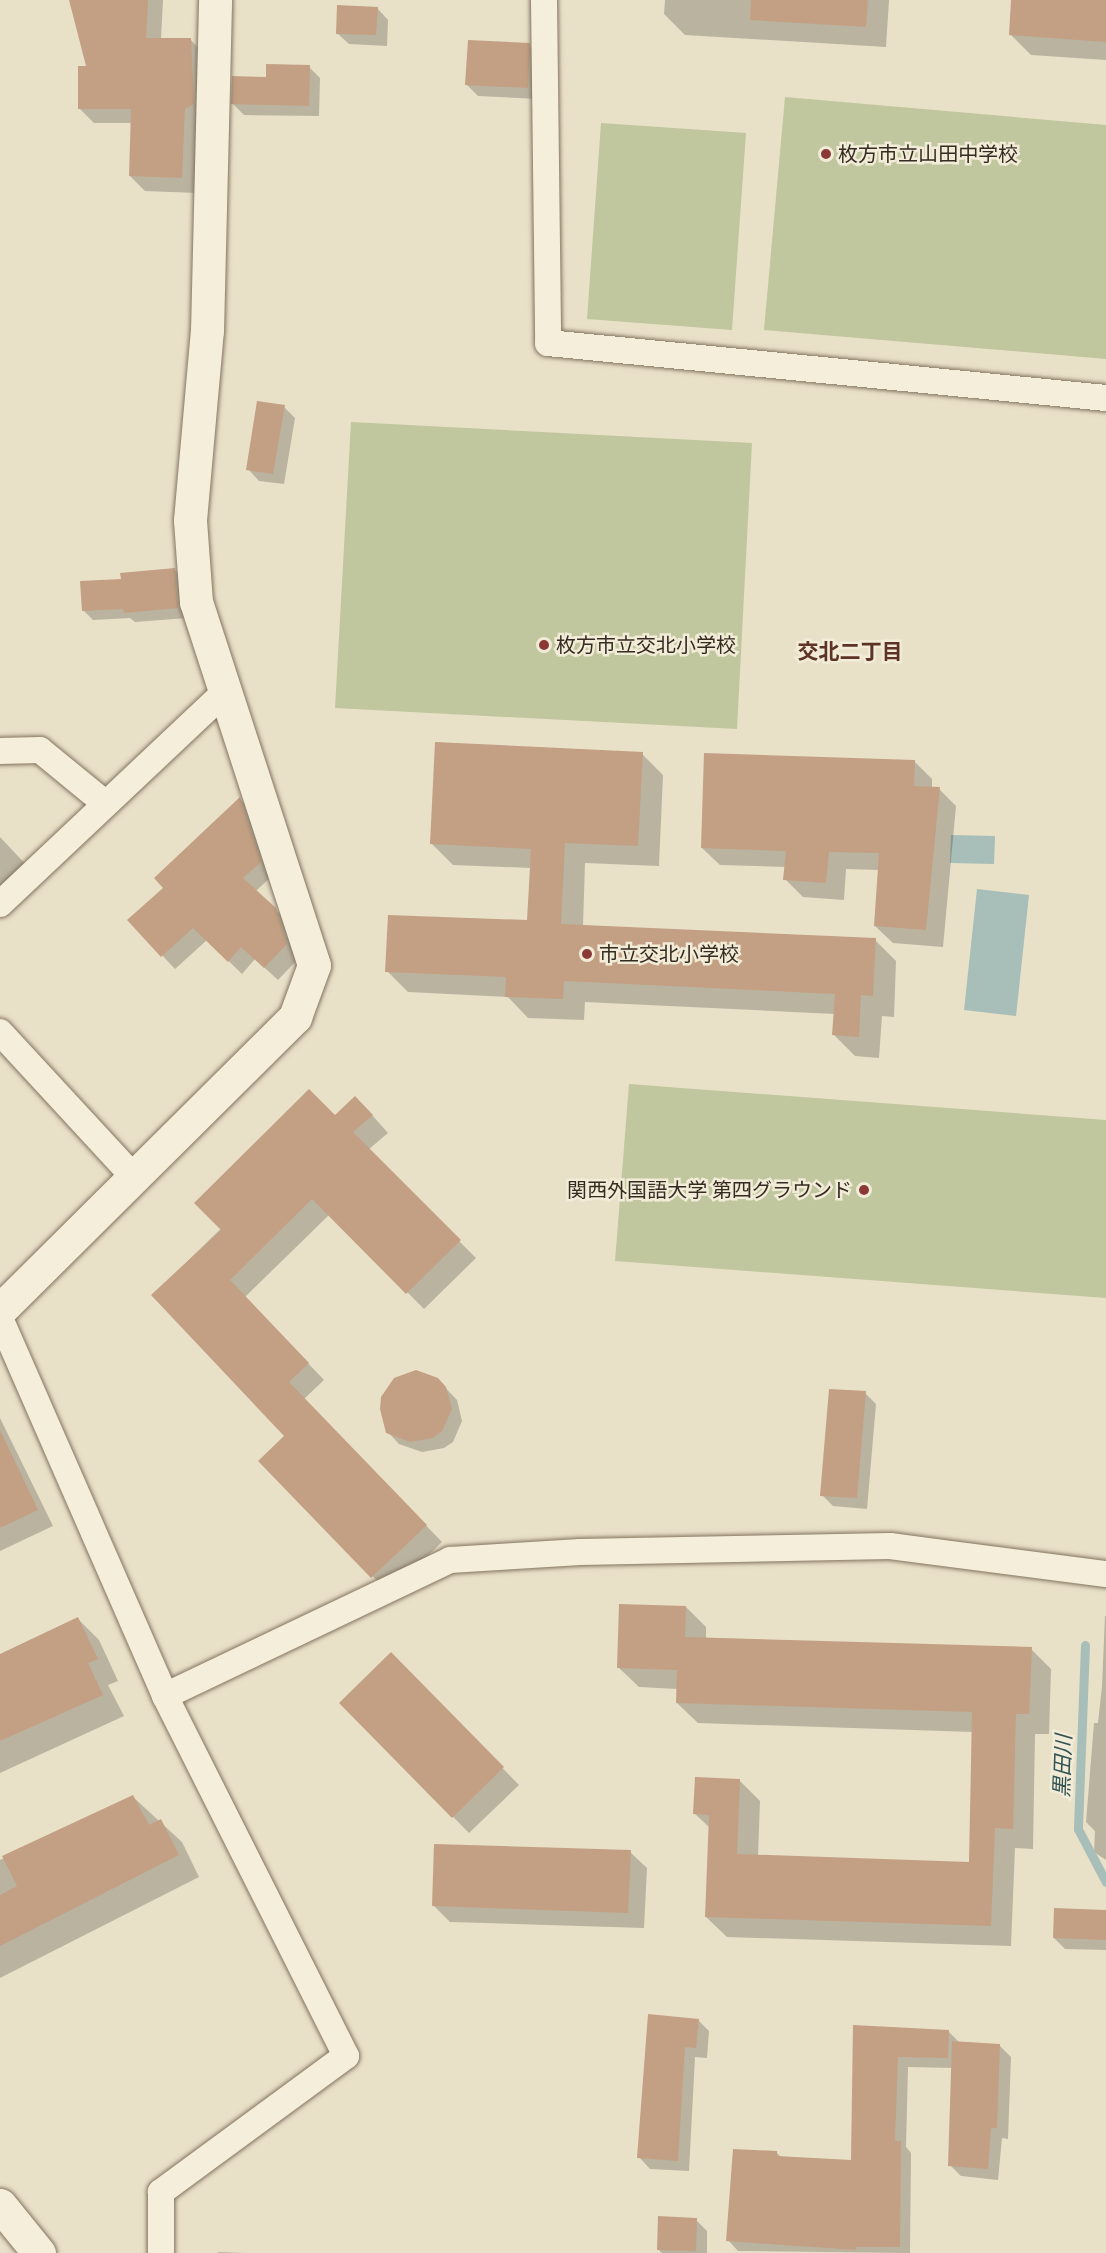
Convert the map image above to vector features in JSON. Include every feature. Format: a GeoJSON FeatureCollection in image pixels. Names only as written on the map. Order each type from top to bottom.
{"type":"FeatureCollection","features":[{"type":"Feature","properties":{"kind":"street"},"geometry":{"type":"LineString","coordinates":[[0,1310],[295,1017],[314,965],[196,603],[190,520],[207,331],[215,0]]}},
{"type":"Feature","properties":{"kind":"street"},"geometry":{"type":"LineString","coordinates":[[544,0],[548,343],[1106,398]]}},
{"type":"Feature","properties":{"kind":"street"},"geometry":{"type":"LineString","coordinates":[[0,904],[225,692]]}},
{"type":"Feature","properties":{"kind":"street"},"geometry":{"type":"LineString","coordinates":[[0,751],[40,750],[106,804]]}},
{"type":"Feature","properties":{"kind":"street"},"geometry":{"type":"LineString","coordinates":[[0,1032],[134,1177]]}},
{"type":"Feature","properties":{"kind":"street"},"geometry":{"type":"LineString","coordinates":[[0,1318],[165,1696],[346,2056],[161,2192],[161,2253]]}},
{"type":"Feature","properties":{"kind":"street"},"geometry":{"type":"LineString","coordinates":[[165,1696],[450,1560],[580,1552],[890,1546],[1106,1574]]}},
{"type":"Feature","properties":{"kind":"street"},"geometry":{"type":"LineString","coordinates":[[0,2205],[39,2253]]}},
{"type":"Feature","properties":{"kind":"green space"},"geometry":{"type":"Polygon","coordinates":[[[785,97],[1106,125],[1106,359],[764,330],[785,97]]]}},
{"type":"Feature","properties":{"kind":"green space"},"geometry":{"type":"Polygon","coordinates":[[[601,123],[746,133],[732,330],[587,319],[601,123]]]}},
{"type":"Feature","properties":{"kind":"green space"},"geometry":{"type":"Polygon","coordinates":[[[351,422],[752,443],[737,729],[335,708],[351,422]]]}},
{"type":"Feature","properties":{"kind":"green space","name":"関西外国語大学 第四グラウンド"},"geometry":{"type":"Polygon","coordinates":[[[629,1084],[1106,1120],[1106,1298],[615,1261],[629,1084]]]}},
{"type":"Feature","properties":{"kind":"water"},"geometry":{"type":"Polygon","coordinates":[[[951,835],[995,836],[994,864],[950,863],[951,835]]]}},
{"type":"Feature","properties":{"kind":"water"},"geometry":{"type":"Polygon","coordinates":[[[977,889],[1029,895],[1016,1016],[964,1010],[977,889]]]}},
{"type":"Feature","properties":{"kind":"building"},"geometry":{"type":"Polygon","coordinates":[[[69,0],[148,0],[146,38],[191,38],[194,104],[185,109],[182,178],[129,176],[131,109],[78,109],[78,66],[86,66],[69,0]]]}},
{"type":"Feature","properties":{"kind":"building"},"geometry":{"type":"Polygon","coordinates":[[[751,0],[868,0],[866,27],[750,20],[751,0]]]}},
{"type":"Feature","properties":{"kind":"building"},"geometry":{"type":"Polygon","coordinates":[[[1011,0],[1106,0],[1106,42],[1009,35],[1011,0]]]}},
{"type":"Feature","properties":{"kind":"building"},"geometry":{"type":"Polygon","coordinates":[[[337,5],[378,7],[376,35],[336,34],[337,5]]]}},
{"type":"Feature","properties":{"kind":"building"},"geometry":{"type":"Polygon","coordinates":[[[468,40],[530,43],[528,88],[465,85],[468,40]]]}},
{"type":"Feature","properties":{"kind":"building"},"geometry":{"type":"Polygon","coordinates":[[[266,64],[310,65],[309,106],[231,104],[232,76],[266,77],[266,64]]]}},
{"type":"Feature","properties":{"kind":"building"},"geometry":{"type":"Polygon","coordinates":[[[257,401],[285,405],[273,474],[246,470],[257,401]]]}},
{"type":"Feature","properties":{"kind":"building"},"geometry":{"type":"Polygon","coordinates":[[[175,568],[178,608],[124,613],[123,609],[82,611],[80,581],[121,579],[120,573],[175,568]]]}},
{"type":"Feature","properties":{"kind":"building"},"geometry":{"type":"Polygon","coordinates":[[[435,742],[643,752],[638,846],[565,843],[561,924],[876,938],[873,996],[861,995],[859,1037],[832,1035],[835,994],[564,981],[563,999],[505,997],[506,977],[385,972],[388,915],[527,920],[531,849],[430,844],[435,742]]]}},
{"type":"Feature","properties":{"kind":"building"},"geometry":{"type":"Polygon","coordinates":[[[704,753],[915,760],[914,786],[940,787],[926,930],[874,926],[879,853],[829,852],[826,883],[783,880],[786,851],[701,848],[704,753]]]}},
{"type":"Feature","properties":{"kind":"building"},"geometry":{"type":"Polygon","coordinates":[[[240,797],[261,862],[243,878],[276,908],[287,944],[264,968],[241,947],[228,962],[193,928],[161,957],[127,920],[163,888],[154,878],[240,797]]]}},
{"type":"Feature","properties":{"kind":"building"},"geometry":{"type":"Polygon","coordinates":[[[309,1089],[335,1115],[355,1096],[373,1115],[353,1132],[461,1240],[406,1294],[312,1199],[230,1280],[309,1363],[289,1382],[427,1525],[371,1578],[258,1461],[284,1436],[151,1295],[221,1230],[194,1203],[309,1089]]]}},
{"type":"Feature","properties":{"kind":"building"},"geometry":{"type":"Polygon","coordinates":[[[416,1370],[438,1378],[446,1387],[452,1409],[442,1431],[433,1438],[410,1442],[386,1433],[380,1409],[381,1397],[394,1378],[416,1370]]]}},
{"type":"Feature","properties":{"kind":"building"},"geometry":{"type":"Polygon","coordinates":[[[829,1389],[866,1391],[857,1498],[820,1496],[829,1389]]]}},
{"type":"Feature","properties":{"kind":"building"},"geometry":{"type":"Polygon","coordinates":[[[0,1430],[38,1510],[0,1528],[0,1430]]]}},
{"type":"Feature","properties":{"kind":"building"},"geometry":{"type":"Polygon","coordinates":[[[619,1604],[686,1606],[685,1637],[1032,1647],[1029,1714],[1016,1714],[1013,1829],[995,1828],[991,1926],[705,1917],[709,1815],[693,1814],[695,1777],[740,1779],[737,1854],[969,1862],[972,1712],[676,1703],[677,1670],[617,1668],[619,1604]]]}},
{"type":"Feature","properties":{"kind":"building"},"geometry":{"type":"Polygon","coordinates":[[[78,1617],[98,1659],[88,1663],[103,1695],[0,1741],[0,1654],[78,1617]]]}},
{"type":"Feature","properties":{"kind":"building"},"geometry":{"type":"Polygon","coordinates":[[[391,1652],[504,1767],[452,1818],[339,1703],[391,1652]]]}},
{"type":"Feature","properties":{"kind":"building"},"geometry":{"type":"Polygon","coordinates":[[[133,1795],[149,1825],[161,1819],[179,1855],[0,1946],[0,1895],[17,1886],[2,1856],[133,1795]]]}},
{"type":"Feature","properties":{"kind":"building"},"geometry":{"type":"Polygon","coordinates":[[[434,1844],[631,1850],[628,1913],[432,1906],[434,1844]]]}},
{"type":"Feature","properties":{"kind":"building"},"geometry":{"type":"Polygon","coordinates":[[[1054,1908],[1106,1910],[1106,1940],[1053,1938],[1054,1908]]]}},
{"type":"Feature","properties":{"kind":"building"},"geometry":{"type":"Polygon","coordinates":[[[648,2014],[699,2019],[696,2048],[685,2047],[678,2161],[637,2158],[648,2014]]]}},
{"type":"Feature","properties":{"kind":"building"},"geometry":{"type":"Polygon","coordinates":[[[853,2025],[949,2030],[948,2058],[898,2057],[895,2141],[901,2141],[900,2247],[856,2247],[856,2250],[726,2241],[733,2149],[777,2151],[777,2156],[851,2160],[853,2025]]]}},
{"type":"Feature","properties":{"kind":"building"},"geometry":{"type":"Polygon","coordinates":[[[952,2041],[1000,2044],[997,2128],[991,2128],[988,2169],[948,2166],[952,2041]]]}},
{"type":"Feature","properties":{"kind":"building"},"geometry":{"type":"Polygon","coordinates":[[[658,2216],[697,2218],[696,2251],[657,2250],[658,2216]]]}},
{"type":"Feature","properties":{"kind":"waterway","name":"黒田川"},"geometry":{"type":"LineString","coordinates":[[1085,1645],[1078,1829],[1106,1882]]}},
{"type":"Feature","properties":{"kind":"place","name":"枚方市立山田中学校"},"geometry":{"type":"Point","coordinates":[826,154]}},
{"type":"Feature","properties":{"kind":"place","name":"枚方市立交北小学校"},"geometry":{"type":"Point","coordinates":[544,645]}},
{"type":"Feature","properties":{"kind":"place","name":"市立交北小学校"},"geometry":{"type":"Point","coordinates":[587,954]}},
{"type":"Feature","properties":{"kind":"place","name":"関西外国語大学 第四グラウンド"},"geometry":{"type":"Point","coordinates":[864,1190]}},
{"type":"Feature","properties":{"kind":"district","name":"交北二丁目"},"geometry":{"type":"Point","coordinates":[850,652]}}]}
